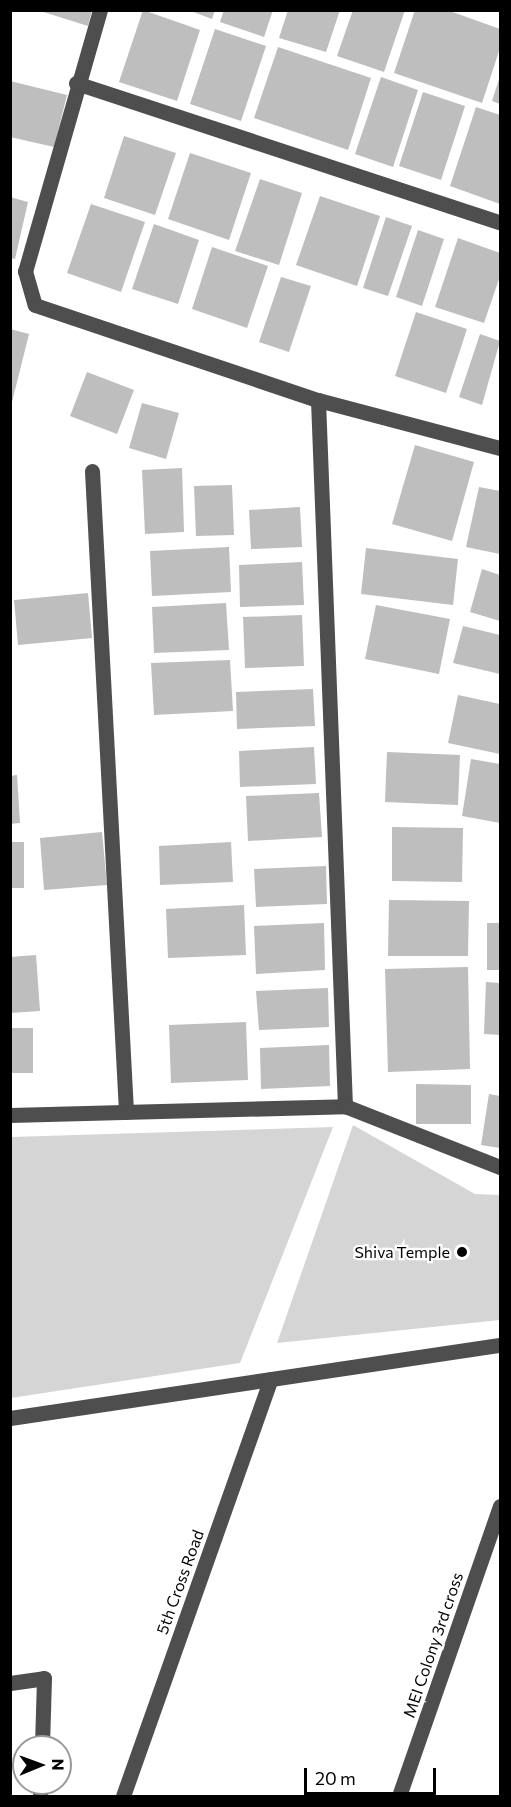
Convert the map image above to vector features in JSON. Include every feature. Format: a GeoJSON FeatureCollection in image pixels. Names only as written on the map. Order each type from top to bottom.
{"type":"FeatureCollection","features":[{"type":"Feature","properties":{"kind":"street"},"geometry":{"type":"LineString","coordinates":[[100,10],[76,83],[25,271],[35,306],[318,400],[501,448]]}},
{"type":"Feature","properties":{"kind":"street"},"geometry":{"type":"LineString","coordinates":[[76,83],[501,222]]}},
{"type":"Feature","properties":{"kind":"street"},"geometry":{"type":"LineString","coordinates":[[318,400],[345,1106]]}},
{"type":"Feature","properties":{"kind":"street"},"geometry":{"type":"LineString","coordinates":[[92,471],[126,1112]]}},
{"type":"Feature","properties":{"kind":"street"},"geometry":{"type":"LineString","coordinates":[[10,1115],[345,1106],[501,1167]]}},
{"type":"Feature","properties":{"kind":"street"},"geometry":{"type":"LineString","coordinates":[[10,1418],[501,1345]]}},
{"type":"Feature","properties":{"kind":"street","name":"5th Cross Road"},"geometry":{"type":"LineString","coordinates":[[123,1797],[271,1379]]}},
{"type":"Feature","properties":{"kind":"street","name":"MEI Colony 3rd cross"},"geometry":{"type":"LineString","coordinates":[[399,1797],[501,1506]]}},
{"type":"Feature","properties":{"kind":"street"},"geometry":{"type":"LineString","coordinates":[[10,1683],[44,1678],[42,1735]]}},
{"type":"Feature","properties":{"kind":"shaded area"},"geometry":{"type":"Polygon","coordinates":[[[353,1125],[475,1194],[500,1195],[500,1320],[277,1343],[353,1125]]]}},
{"type":"Feature","properties":{"kind":"shaded area"},"geometry":{"type":"Polygon","coordinates":[[[333,1127],[240,1363],[11,1398],[11,1137],[333,1127]]]}},
{"type":"Feature","properties":{"kind":"building"},"geometry":{"type":"Polygon","coordinates":[[[37,10],[92,10],[88,26],[37,10]]]}},
{"type":"Feature","properties":{"kind":"building"},"geometry":{"type":"Polygon","coordinates":[[[143,10],[200,30],[177,101],[119,82],[143,10]]]}},
{"type":"Feature","properties":{"kind":"building"},"geometry":{"type":"Polygon","coordinates":[[[188,10],[215,10],[212,19],[188,10]]]}},
{"type":"Feature","properties":{"kind":"building"},"geometry":{"type":"Polygon","coordinates":[[[224,10],[273,10],[264,37],[220,22],[224,10]]]}},
{"type":"Feature","properties":{"kind":"building"},"geometry":{"type":"Polygon","coordinates":[[[288,10],[340,10],[326,52],[279,38],[288,10]]]}},
{"type":"Feature","properties":{"kind":"building"},"geometry":{"type":"Polygon","coordinates":[[[353,10],[405,10],[384,72],[337,56],[353,10]]]}},
{"type":"Feature","properties":{"kind":"building"},"geometry":{"type":"Polygon","coordinates":[[[415,10],[447,10],[500,29],[500,48],[482,103],[394,73],[415,10]]]}},
{"type":"Feature","properties":{"kind":"building"},"geometry":{"type":"Polygon","coordinates":[[[215,29],[266,46],[241,121],[190,104],[215,29]]]}},
{"type":"Feature","properties":{"kind":"building"},"geometry":{"type":"Polygon","coordinates":[[[278,47],[371,78],[348,150],[254,118],[278,47]]]}},
{"type":"Feature","properties":{"kind":"building"},"geometry":{"type":"Polygon","coordinates":[[[500,76],[500,104],[492,101],[500,76]]]}},
{"type":"Feature","properties":{"kind":"building"},"geometry":{"type":"Polygon","coordinates":[[[381,77],[418,90],[393,167],[355,154],[381,77]]]}},
{"type":"Feature","properties":{"kind":"building"},"geometry":{"type":"Polygon","coordinates":[[[10,81],[67,95],[54,147],[10,137],[10,81]]]}},
{"type":"Feature","properties":{"kind":"building"},"geometry":{"type":"Polygon","coordinates":[[[423,92],[465,106],[441,180],[399,166],[423,92]]]}},
{"type":"Feature","properties":{"kind":"building"},"geometry":{"type":"Polygon","coordinates":[[[476,107],[500,115],[500,204],[450,186],[476,107]]]}},
{"type":"Feature","properties":{"kind":"building"},"geometry":{"type":"Polygon","coordinates":[[[124,136],[176,153],[155,215],[104,198],[124,136]]]}},
{"type":"Feature","properties":{"kind":"building"},"geometry":{"type":"Polygon","coordinates":[[[190,153],[251,173],[229,240],[168,219],[190,153]]]}},
{"type":"Feature","properties":{"kind":"building"},"geometry":{"type":"Polygon","coordinates":[[[260,179],[302,193],[279,265],[235,251],[260,179]]]}},
{"type":"Feature","properties":{"kind":"building"},"geometry":{"type":"Polygon","coordinates":[[[320,196],[380,216],[357,286],[296,265],[320,196]]]}},
{"type":"Feature","properties":{"kind":"building"},"geometry":{"type":"Polygon","coordinates":[[[10,197],[28,202],[15,259],[10,258],[10,197]]]}},
{"type":"Feature","properties":{"kind":"building"},"geometry":{"type":"Polygon","coordinates":[[[91,204],[145,222],[121,292],[67,273],[91,204]]]}},
{"type":"Feature","properties":{"kind":"building"},"geometry":{"type":"Polygon","coordinates":[[[386,217],[412,226],[388,296],[363,288],[386,217]]]}},
{"type":"Feature","properties":{"kind":"building"},"geometry":{"type":"Polygon","coordinates":[[[154,224],[199,240],[178,304],[132,289],[154,224]]]}},
{"type":"Feature","properties":{"kind":"building"},"geometry":{"type":"Polygon","coordinates":[[[418,230],[444,239],[422,306],[396,297],[418,230]]]}},
{"type":"Feature","properties":{"kind":"building"},"geometry":{"type":"Polygon","coordinates":[[[458,238],[500,253],[500,276],[484,323],[435,307],[458,238]]]}},
{"type":"Feature","properties":{"kind":"building"},"geometry":{"type":"Polygon","coordinates":[[[212,247],[268,266],[247,328],[192,309],[212,247]]]}},
{"type":"Feature","properties":{"kind":"building"},"geometry":{"type":"Polygon","coordinates":[[[281,277],[311,286],[289,352],[259,342],[281,277]]]}},
{"type":"Feature","properties":{"kind":"building"},"geometry":{"type":"Polygon","coordinates":[[[416,312],[467,329],[446,393],[395,376],[416,312]]]}},
{"type":"Feature","properties":{"kind":"building"},"geometry":{"type":"Polygon","coordinates":[[[10,329],[29,334],[11,406],[10,406],[10,329]]]}},
{"type":"Feature","properties":{"kind":"building"},"geometry":{"type":"Polygon","coordinates":[[[480,334],[500,341],[482,405],[459,397],[480,334]]]}},
{"type":"Feature","properties":{"kind":"building"},"geometry":{"type":"Polygon","coordinates":[[[87,372],[134,390],[117,434],[70,416],[87,372]]]}},
{"type":"Feature","properties":{"kind":"building"},"geometry":{"type":"Polygon","coordinates":[[[142,403],[179,413],[166,459],[129,448],[142,403]]]}},
{"type":"Feature","properties":{"kind":"building"},"geometry":{"type":"Polygon","coordinates":[[[415,445],[474,462],[452,541],[392,524],[415,445]]]}},
{"type":"Feature","properties":{"kind":"building"},"geometry":{"type":"Polygon","coordinates":[[[182,468],[184,532],[145,534],[142,470],[182,468]]]}},
{"type":"Feature","properties":{"kind":"building"},"geometry":{"type":"Polygon","coordinates":[[[232,485],[234,535],[196,536],[194,486],[232,485]]]}},
{"type":"Feature","properties":{"kind":"building"},"geometry":{"type":"Polygon","coordinates":[[[479,487],[500,491],[500,554],[466,547],[479,487]]]}},
{"type":"Feature","properties":{"kind":"building"},"geometry":{"type":"Polygon","coordinates":[[[300,507],[302,547],[251,549],[249,510],[300,507]]]}},
{"type":"Feature","properties":{"kind":"building"},"geometry":{"type":"Polygon","coordinates":[[[229,547],[231,592],[152,596],[150,551],[229,547]]]}},
{"type":"Feature","properties":{"kind":"building"},"geometry":{"type":"Polygon","coordinates":[[[366,548],[458,559],[453,605],[361,594],[366,548]]]}},
{"type":"Feature","properties":{"kind":"building"},"geometry":{"type":"Polygon","coordinates":[[[302,562],[304,605],[240,607],[239,565],[302,562]]]}},
{"type":"Feature","properties":{"kind":"building"},"geometry":{"type":"Polygon","coordinates":[[[482,569],[500,575],[500,621],[470,612],[482,569]]]}},
{"type":"Feature","properties":{"kind":"building"},"geometry":{"type":"Polygon","coordinates":[[[88,593],[92,638],[18,645],[14,600],[88,593]]]}},
{"type":"Feature","properties":{"kind":"building"},"geometry":{"type":"Polygon","coordinates":[[[226,603],[229,650],[154,653],[152,607],[226,603]]]}},
{"type":"Feature","properties":{"kind":"building"},"geometry":{"type":"Polygon","coordinates":[[[376,605],[450,619],[439,674],[365,659],[376,605]]]}},
{"type":"Feature","properties":{"kind":"building"},"geometry":{"type":"Polygon","coordinates":[[[302,615],[304,666],[245,668],[243,617],[302,615]]]}},
{"type":"Feature","properties":{"kind":"building"},"geometry":{"type":"Polygon","coordinates":[[[463,626],[500,635],[500,674],[453,663],[463,626]]]}},
{"type":"Feature","properties":{"kind":"building"},"geometry":{"type":"Polygon","coordinates":[[[230,660],[233,711],[154,715],[151,663],[230,660]]]}},
{"type":"Feature","properties":{"kind":"building"},"geometry":{"type":"Polygon","coordinates":[[[313,689],[315,726],[237,729],[236,692],[313,689]]]}},
{"type":"Feature","properties":{"kind":"building"},"geometry":{"type":"Polygon","coordinates":[[[458,695],[500,704],[500,754],[448,743],[458,695]]]}},
{"type":"Feature","properties":{"kind":"building"},"geometry":{"type":"Polygon","coordinates":[[[314,747],[316,784],[240,787],[239,751],[314,747]]]}},
{"type":"Feature","properties":{"kind":"building"},"geometry":{"type":"Polygon","coordinates":[[[387,752],[460,755],[458,805],[385,802],[387,752]]]}},
{"type":"Feature","properties":{"kind":"building"},"geometry":{"type":"Polygon","coordinates":[[[471,759],[500,764],[500,823],[462,816],[471,759]]]}},
{"type":"Feature","properties":{"kind":"building"},"geometry":{"type":"Polygon","coordinates":[[[17,775],[20,823],[10,824],[10,776],[17,775]]]}},
{"type":"Feature","properties":{"kind":"building"},"geometry":{"type":"Polygon","coordinates":[[[319,793],[322,837],[248,841],[246,796],[319,793]]]}},
{"type":"Feature","properties":{"kind":"building"},"geometry":{"type":"Polygon","coordinates":[[[392,827],[463,828],[462,882],[392,881],[392,827]]]}},
{"type":"Feature","properties":{"kind":"building"},"geometry":{"type":"Polygon","coordinates":[[[102,832],[107,885],[44,890],[40,838],[102,832]]]}},
{"type":"Feature","properties":{"kind":"building"},"geometry":{"type":"Polygon","coordinates":[[[10,842],[24,842],[24,888],[10,888],[10,842]]]}},
{"type":"Feature","properties":{"kind":"building"},"geometry":{"type":"Polygon","coordinates":[[[231,842],[233,882],[160,885],[159,846],[231,842]]]}},
{"type":"Feature","properties":{"kind":"building"},"geometry":{"type":"Polygon","coordinates":[[[326,866],[327,904],[256,907],[254,869],[326,866]]]}},
{"type":"Feature","properties":{"kind":"building"},"geometry":{"type":"Polygon","coordinates":[[[389,900],[469,901],[468,956],[388,956],[389,900]]]}},
{"type":"Feature","properties":{"kind":"building"},"geometry":{"type":"Polygon","coordinates":[[[244,905],[246,955],[168,958],[166,909],[244,905]]]}},
{"type":"Feature","properties":{"kind":"building"},"geometry":{"type":"Polygon","coordinates":[[[324,923],[325,970],[256,974],[254,926],[324,923]]]}},
{"type":"Feature","properties":{"kind":"building"},"geometry":{"type":"Polygon","coordinates":[[[487,923],[500,923],[500,970],[487,970],[487,923]]]}},
{"type":"Feature","properties":{"kind":"building"},"geometry":{"type":"Polygon","coordinates":[[[36,955],[40,1011],[10,1013],[10,957],[36,955]]]}},
{"type":"Feature","properties":{"kind":"building"},"geometry":{"type":"Polygon","coordinates":[[[468,967],[470,1069],[388,1072],[385,969],[468,967]]]}},
{"type":"Feature","properties":{"kind":"building"},"geometry":{"type":"Polygon","coordinates":[[[486,982],[500,983],[500,1035],[484,1034],[486,982]]]}},
{"type":"Feature","properties":{"kind":"building"},"geometry":{"type":"Polygon","coordinates":[[[328,988],[329,1027],[259,1030],[256,991],[328,988]]]}},
{"type":"Feature","properties":{"kind":"building"},"geometry":{"type":"Polygon","coordinates":[[[246,1022],[248,1080],[171,1083],[169,1025],[246,1022]]]}},
{"type":"Feature","properties":{"kind":"building"},"geometry":{"type":"Polygon","coordinates":[[[10,1028],[33,1028],[33,1073],[10,1073],[10,1028]]]}},
{"type":"Feature","properties":{"kind":"building"},"geometry":{"type":"Polygon","coordinates":[[[329,1045],[330,1086],[261,1089],[260,1048],[329,1045]]]}},
{"type":"Feature","properties":{"kind":"building"},"geometry":{"type":"Polygon","coordinates":[[[416,1084],[471,1085],[471,1124],[416,1124],[416,1084]]]}},
{"type":"Feature","properties":{"kind":"building"},"geometry":{"type":"Polygon","coordinates":[[[489,1094],[500,1096],[500,1148],[481,1145],[489,1094]]]}},
{"type":"Feature","properties":{"kind":"place","name":"Shiva Temple"},"geometry":{"type":"Point","coordinates":[462,1252]}}]}
